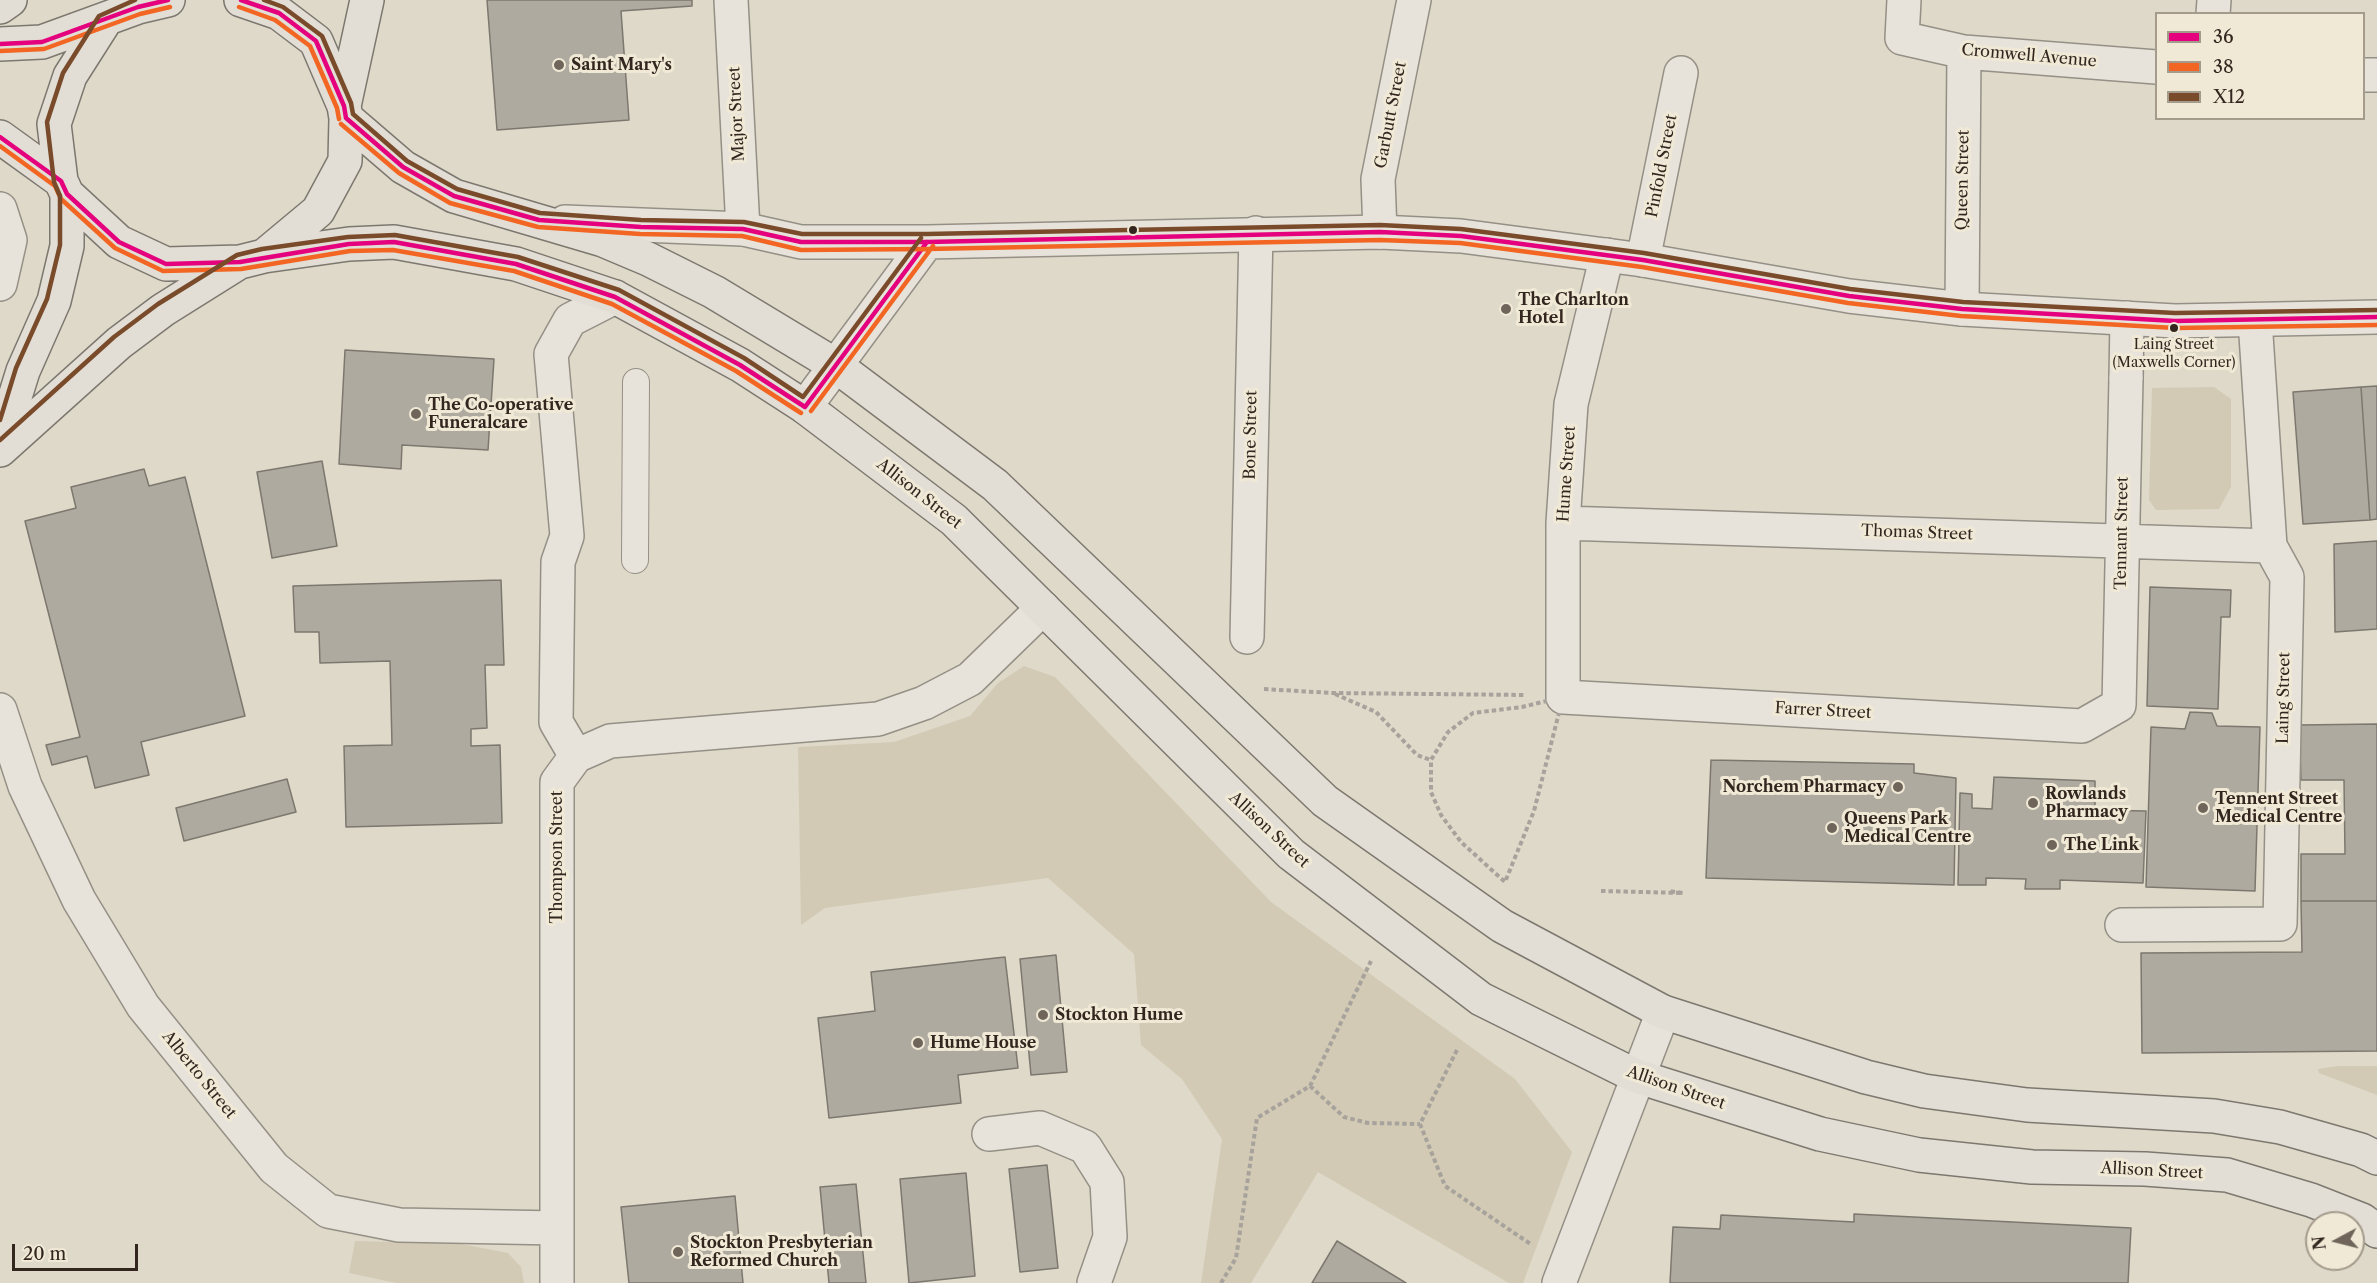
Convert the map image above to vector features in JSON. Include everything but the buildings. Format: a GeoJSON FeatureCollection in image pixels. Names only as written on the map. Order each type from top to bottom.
{"type":"FeatureCollection","features":[{"type":"Feature","properties":{"kind":"main road"},"geometry":{"type":"LineString","coordinates":[[0,8],[10,0]]}},
{"type":"Feature","properties":{"kind":"main road"},"geometry":{"type":"LineString","coordinates":[[241,0],[279,13],[316,41],[345,112],[403,167],[454,196],[603,240],[648,259],[714,292],[835,365],[995,485],[1324,801],[1502,926],[1663,1012],[1866,1077],[1924,1091],[2027,1105],[2214,1116],[2280,1127],[2361,1150],[2377,1158]]}},
{"type":"Feature","properties":{"kind":"main road"},"geometry":{"type":"LineString","coordinates":[[0,448],[119,343],[163,310],[252,259],[318,211],[345,161],[345,112],[367,0]]}},
{"type":"Feature","properties":{"kind":"main road"},"geometry":{"type":"LineString","coordinates":[[0,44],[42,42],[105,21],[147,2]]}},
{"type":"Feature","properties":{"kind":"main road"},"geometry":{"type":"LineString","coordinates":[[0,448],[23,371],[54,300],[67,246],[64,187],[54,124],[70,76],[105,21]]}},
{"type":"Feature","properties":{"kind":"main road","name":"Allison Street"},"geometry":{"type":"LineString","coordinates":[[0,137],[64,187],[119,242],[166,264],[252,259],[349,244],[394,242],[516,264],[615,297],[740,365],[806,407],[954,520],[1291,854],[1481,999],[1636,1076],[1820,1134],[1919,1155],[2032,1167],[2145,1169],[2228,1175],[2311,1200],[2362,1220],[2377,1231]]}},
{"type":"Feature","properties":{"kind":"street","name":"Major Street"},"geometry":{"type":"LineString","coordinates":[[731,0],[743,229]]}},
{"type":"Feature","properties":{"kind":"street","name":"Garbutt Street"},"geometry":{"type":"LineString","coordinates":[[1380,232],[1378,179],[1414,0]]}},
{"type":"Feature","properties":{"kind":"street","name":"Cromwell Avenue"},"geometry":{"type":"LineString","coordinates":[[1904,0],[1902,38],[1964,52],[2155,67]]}},
{"type":"Feature","properties":{"kind":"street","name":"Queen Street"},"geometry":{"type":"LineString","coordinates":[[1962,309],[1964,52]]}},
{"type":"Feature","properties":{"kind":"street","name":"Pinfold Street"},"geometry":{"type":"LineString","coordinates":[[1643,260],[1681,73]]}},
{"type":"Feature","properties":{"kind":"street"},"geometry":{"type":"LineString","coordinates":[[0,208],[10,240],[0,283]]}},
{"type":"Feature","properties":{"kind":"street"},"geometry":{"type":"LineString","coordinates":[[539,220],[641,227],[743,229],[801,242],[927,242],[1256,233],[1380,232],[1461,236],[1643,260],[1849,296],[1962,309],[2127,318],[2255,320],[2377,317]]}},
{"type":"Feature","properties":{"kind":"street","name":"Bone Street"},"geometry":{"type":"LineString","coordinates":[[1247,637],[1256,233]]}},
{"type":"Feature","properties":{"kind":"street"},"geometry":{"type":"LineString","coordinates":[[806,407],[927,242]]}},
{"type":"Feature","properties":{"kind":"street","name":"Hume Street"},"geometry":{"type":"LineString","coordinates":[[1547,696],[1571,405],[1607,255]]}},
{"type":"Feature","properties":{"kind":"street"},"geometry":{"type":"LineString","coordinates":[[615,297],[570,320],[551,354],[567,536],[558,562],[556,722],[576,756],[610,741],[878,719],[924,704],[970,679],[1043,608]]}},
{"type":"Feature","properties":{"kind":"street","name":"Tennant Street"},"geometry":{"type":"LineString","coordinates":[[2082,726],[2119,705],[2127,318]]}},
{"type":"Feature","properties":{"kind":"street","name":"Laing Street"},"geometry":{"type":"LineString","coordinates":[[2122,925],[2280,924],[2287,577],[2270,546],[2255,320]]}},
{"type":"Feature","properties":{"kind":"street","name":"Thomas Street"},"geometry":{"type":"LineString","coordinates":[[1563,523],[2121,539],[2270,546]]}},
{"type":"Feature","properties":{"kind":"street","name":"Farrer Street"},"geometry":{"type":"LineString","coordinates":[[1547,696],[2082,726]]}},
{"type":"Feature","properties":{"kind":"street","name":"Alberto Street"},"geometry":{"type":"LineString","coordinates":[[0,711],[25,786],[79,900],[143,1006],[274,1168],[328,1211],[399,1225],[556,1228]]}},
{"type":"Feature","properties":{"kind":"street","name":"Thompson Street"},"geometry":{"type":"LineString","coordinates":[[557,1283],[557,782],[576,756]]}},
{"type":"Feature","properties":{"kind":"street"},"geometry":{"type":"LineString","coordinates":[[1562,1275],[1636,1076],[1663,1012]]}},
{"type":"Feature","properties":{"kind":"street"},"geometry":{"type":"LineString","coordinates":[[989,1134],[1040,1128],[1085,1146],[1107,1182],[1110,1237],[1094,1283]]}},
{"type":"Feature","properties":{"kind":"lane"},"geometry":{"type":"LineString","coordinates":[[635,560],[636,382]]}},
{"type":"Feature","properties":{"kind":"path"},"geometry":{"type":"LineString","coordinates":[[1262,688],[1332,693],[1547,696]]}},
{"type":"Feature","properties":{"kind":"path"},"geometry":{"type":"LineString","coordinates":[[1332,693],[1376,712],[1417,755],[1431,760]]}},
{"type":"Feature","properties":{"kind":"path"},"geometry":{"type":"LineString","coordinates":[[1547,696],[1534,811],[1505,882],[1461,842],[1441,815],[1431,792],[1431,760],[1448,732],[1473,713],[1522,707],[1547,696]]}},
{"type":"Feature","properties":{"kind":"path"},"geometry":{"type":"LineString","coordinates":[[1601,891],[1683,893],[1668,891]]}},
{"type":"Feature","properties":{"kind":"path"},"geometry":{"type":"LineString","coordinates":[[1221,1283],[1236,1258],[1257,1118],[1310,1086],[1388,928]]}},
{"type":"Feature","properties":{"kind":"path"},"geometry":{"type":"LineString","coordinates":[[1457,1050],[1420,1124],[1445,1186],[1562,1275]]}},
{"type":"Feature","properties":{"kind":"path"},"geometry":{"type":"LineString","coordinates":[[1310,1086],[1344,1117],[1368,1123],[1420,1124]]}},
{"type":"Feature","properties":{"kind":"shaded area"},"geometry":{"type":"Polygon","coordinates":[[[2214,387],[2231,399],[2231,487],[2219,509],[2156,510],[2149,500],[2152,388],[2214,387]]]}},
{"type":"Feature","properties":{"kind":"shaded area"},"geometry":{"type":"Polygon","coordinates":[[[1024,666],[1055,677],[1271,902],[1515,1079],[1572,1152],[1523,1283],[1509,1283],[1318,1172],[1251,1283],[1201,1283],[1222,1139],[1182,1079],[1141,1045],[1134,954],[1048,878],[825,908],[801,925],[798,747],[894,742],[970,716],[998,683],[1024,666]]]}},
{"type":"Feature","properties":{"kind":"shaded area"},"geometry":{"type":"Polygon","coordinates":[[[2337,1066],[2377,1066],[2377,1095],[2319,1073],[2318,1069],[2337,1066]]]}},
{"type":"Feature","properties":{"kind":"shaded area"},"geometry":{"type":"Polygon","coordinates":[[[355,1241],[461,1244],[508,1253],[521,1267],[524,1283],[396,1283],[349,1273],[355,1241]]]}},
{"type":"Feature","properties":{"kind":"transit line","name":"X12"},"geometry":{"type":"LineString","coordinates":[[0,420],[16,368],[47,299],[60,245],[60,196],[54,182],[47,122],[63,73],[99,16],[135,0]]}},
{"type":"Feature","properties":{"kind":"transit line","name":"36"},"geometry":{"type":"LineString","coordinates":[[0,44],[42,42],[138,7],[168,0]]}},
{"type":"Feature","properties":{"kind":"transit line","name":"36"},"geometry":{"type":"LineString","coordinates":[[241,0],[279,13],[316,41],[344,106],[346,118]]}},
{"type":"Feature","properties":{"kind":"transit line","name":"X12"},"geometry":{"type":"LineString","coordinates":[[264,0],[283,7],[322,36],[351,103],[353,114],[407,161],[457,189],[540,213],[641,220],[744,222],[802,234],[927,234],[1380,225],[1461,229],[1644,253],[1850,289],[1963,302],[2175,313],[2377,310]]}},
{"type":"Feature","properties":{"kind":"transit line","name":"38"},"geometry":{"type":"LineString","coordinates":[[0,51],[44,49],[140,14],[170,7]]}},
{"type":"Feature","properties":{"kind":"transit line","name":"38"},"geometry":{"type":"LineString","coordinates":[[239,7],[275,20],[310,46],[337,108],[339,119]]}},
{"type":"Feature","properties":{"kind":"transit line","name":"36"},"geometry":{"type":"LineString","coordinates":[[346,118],[403,167],[454,196],[539,220],[641,227],[743,229],[801,242],[927,242],[1380,232],[1461,236],[1643,260],[1849,296],[1962,309],[2175,321],[2377,317]]}},
{"type":"Feature","properties":{"kind":"transit line","name":"38"},"geometry":{"type":"LineString","coordinates":[[341,124],[399,173],[450,203],[538,227],[640,234],[742,236],[801,250],[1380,240],[1460,243],[1642,267],[1848,303],[1961,316],[2175,328],[2377,325]]}},
{"type":"Feature","properties":{"kind":"transit line","name":"36"},"geometry":{"type":"LineString","coordinates":[[0,137],[61,181],[67,194],[119,242],[166,264],[240,262],[349,244],[394,242],[516,264],[615,297],[740,365],[805,407]]}},
{"type":"Feature","properties":{"kind":"transit line","name":"38"},"geometry":{"type":"LineString","coordinates":[[0,146],[55,186],[61,199],[115,248],[163,271],[241,269],[350,251],[393,250],[514,271],[612,304],[736,371],[801,413]]}},
{"type":"Feature","properties":{"kind":"transit line","name":"X12"},"geometry":{"type":"LineString","coordinates":[[0,440],[114,337],[158,304],[237,255],[262,249],[348,237],[395,235],[518,257],[619,290],[744,358],[803,397],[921,238]]}},
{"type":"Feature","properties":{"kind":"transit line","name":"36"},"geometry":{"type":"LineString","coordinates":[[805,407],[927,242]]}},
{"type":"Feature","properties":{"kind":"transit line","name":"38"},"geometry":{"type":"LineString","coordinates":[[811,411],[933,246]]}},
{"type":"Feature","properties":{"kind":"place","name":"Saint Mary's"},"geometry":{"type":"Point","coordinates":[559,65]}},
{"type":"Feature","properties":{"kind":"place","name":"The Charlton Hotel"},"geometry":{"type":"Point","coordinates":[1506,309]}},
{"type":"Feature","properties":{"kind":"place","name":"Laing Street (Maxwells Corner)"},"geometry":{"type":"Point","coordinates":[2174,328]}},
{"type":"Feature","properties":{"kind":"place","name":"The Co-operative Funeralcare"},"geometry":{"type":"Point","coordinates":[416,414]}},
{"type":"Feature","properties":{"kind":"place","name":"Norchem Pharmacy"},"geometry":{"type":"Point","coordinates":[1898,787]}},
{"type":"Feature","properties":{"kind":"place","name":"Rowlands Pharmacy"},"geometry":{"type":"Point","coordinates":[2033,803]}},
{"type":"Feature","properties":{"kind":"place","name":"Tennent Street Medical Centre"},"geometry":{"type":"Point","coordinates":[2203,808]}},
{"type":"Feature","properties":{"kind":"place","name":"Queens Park Medical Centre"},"geometry":{"type":"Point","coordinates":[1832,828]}},
{"type":"Feature","properties":{"kind":"place","name":"The Link"},"geometry":{"type":"Point","coordinates":[2052,845]}},
{"type":"Feature","properties":{"kind":"place","name":"Stockton Hume"},"geometry":{"type":"Point","coordinates":[1043,1015]}},
{"type":"Feature","properties":{"kind":"place","name":"Hume House"},"geometry":{"type":"Point","coordinates":[918,1043]}},
{"type":"Feature","properties":{"kind":"place","name":"Stockton Presbyterian Reformed Church"},"geometry":{"type":"Point","coordinates":[678,1252]}}]}
